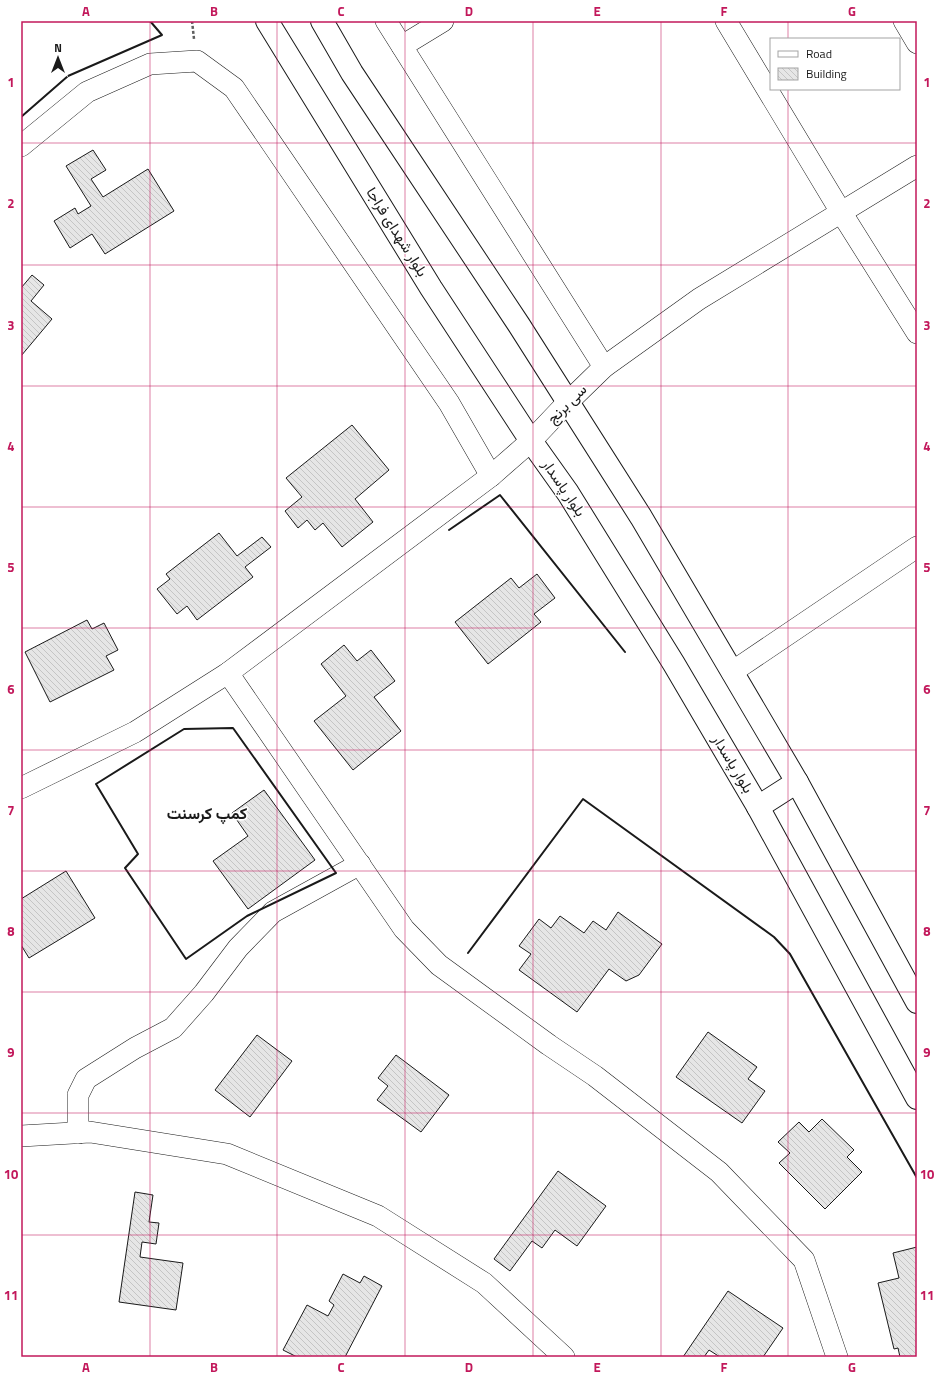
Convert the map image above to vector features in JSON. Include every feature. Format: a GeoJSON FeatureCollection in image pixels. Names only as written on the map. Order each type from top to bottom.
{"type":"FeatureCollection","features":[{"type":"Feature","properties":{"kind":"main road","name":"بلوار شهدای فراجا"},"geometry":{"type":"LineString","coordinates":[[266,21],[431,288],[531,441]]}},
{"type":"Feature","properties":{"kind":"main road"},"geometry":{"type":"LineString","coordinates":[[322,21],[352,73],[519,325],[641,517],[797,782],[917,1002]]}},
{"type":"Feature","properties":{"kind":"main road","name":"بلوار پاسدار"},"geometry":{"type":"LineString","coordinates":[[531,441],[568,493],[674,664],[758,807],[917,1098]]}},
{"type":"Feature","properties":{"kind":"main road"},"geometry":{"type":"LineString","coordinates":[[758,807],[797,782]]}},
{"type":"Feature","properties":{"kind":"street"},"geometry":{"type":"LineString","coordinates":[[386,21],[604,367]]}},
{"type":"Feature","properties":{"kind":"street"},"geometry":{"type":"LineString","coordinates":[[402,46],[443,21]]}},
{"type":"Feature","properties":{"kind":"street"},"geometry":{"type":"LineString","coordinates":[[726,21],[841,212],[917,333]]}},
{"type":"Feature","properties":{"kind":"street"},"geometry":{"type":"LineString","coordinates":[[904,21],[917,43]]}},
{"type":"Feature","properties":{"kind":"street"},"geometry":{"type":"LineString","coordinates":[[21,146],[87,92],[150,64],[197,61],[234,88],[449,404],[491,476]]}},
{"type":"Feature","properties":{"kind":"street","name":"سی برنج"},"geometry":{"type":"LineString","coordinates":[[21,788],[135,732],[228,673],[491,476],[531,441],[604,367],[699,299],[917,166]]}},
{"type":"Feature","properties":{"kind":"street"},"geometry":{"type":"LineString","coordinates":[[732,672],[917,547]]}},
{"type":"Feature","properties":{"kind":"street"},"geometry":{"type":"LineString","coordinates":[[228,673],[404,929],[439,965],[549,1045],[595,1076],[719,1172],[804,1260],[837,1357]]}},
{"type":"Feature","properties":{"kind":"street"},"geometry":{"type":"LineString","coordinates":[[78,1133],[78,1095],[86,1079],[136,1048],[173,1028],[204,993],[238,948],[273,912],[360,864]]}},
{"type":"Feature","properties":{"kind":"street"},"geometry":{"type":"LineString","coordinates":[[21,1136],[90,1132],[226,1154],[378,1216],[484,1283],[564,1357]]}},
{"type":"Feature","properties":{"kind":"building"},"geometry":{"type":"Polygon","coordinates":[[[93,150],[106,170],[91,179],[103,197],[148,169],[174,211],[105,254],[92,234],[70,248],[54,221],[75,208],[78,214],[91,206],[66,166],[93,150]]]}},
{"type":"Feature","properties":{"kind":"building"},"geometry":{"type":"Polygon","coordinates":[[[32,275],[44,285],[31,301],[52,319],[21,356],[21,288],[32,275]]]}},
{"type":"Feature","properties":{"kind":"building"},"geometry":{"type":"Polygon","coordinates":[[[352,425],[389,470],[355,499],[373,522],[342,547],[323,523],[315,530],[307,520],[298,528],[285,511],[302,497],[286,478],[352,425]]]}},
{"type":"Feature","properties":{"kind":"building"},"geometry":{"type":"Polygon","coordinates":[[[219,533],[237,556],[262,537],[271,547],[245,567],[253,577],[197,620],[187,606],[177,614],[157,589],[170,579],[166,574],[219,533]]]}},
{"type":"Feature","properties":{"kind":"building"},"geometry":{"type":"Polygon","coordinates":[[[537,574],[555,598],[534,614],[541,622],[488,664],[455,622],[511,578],[519,588],[537,574]]]}},
{"type":"Feature","properties":{"kind":"building"},"geometry":{"type":"Polygon","coordinates":[[[87,620],[92,629],[104,623],[118,650],[106,656],[114,670],[50,702],[25,652],[87,620]]]}},
{"type":"Feature","properties":{"kind":"building"},"geometry":{"type":"Polygon","coordinates":[[[344,645],[357,661],[371,650],[395,681],[374,697],[401,731],[353,770],[314,721],[346,696],[321,664],[344,645]]]}},
{"type":"Feature","properties":{"kind":"building"},"geometry":{"type":"Polygon","coordinates":[[[264,790],[315,860],[248,909],[213,861],[248,836],[232,813],[264,790]]]}},
{"type":"Feature","properties":{"kind":"building"},"geometry":{"type":"Polygon","coordinates":[[[66,871],[95,918],[29,958],[21,945],[21,899],[66,871]]]}},
{"type":"Feature","properties":{"kind":"building"},"geometry":{"type":"Polygon","coordinates":[[[618,912],[662,944],[639,975],[626,981],[609,969],[577,1012],[519,970],[531,954],[519,946],[539,919],[551,928],[560,916],[584,933],[593,921],[606,930],[618,912]]]}},
{"type":"Feature","properties":{"kind":"building"},"geometry":{"type":"Polygon","coordinates":[[[708,1032],[757,1067],[748,1079],[765,1091],[742,1123],[676,1077],[708,1032]]]}},
{"type":"Feature","properties":{"kind":"building"},"geometry":{"type":"Polygon","coordinates":[[[257,1035],[292,1061],[250,1117],[215,1090],[257,1035]]]}},
{"type":"Feature","properties":{"kind":"building"},"geometry":{"type":"Polygon","coordinates":[[[396,1055],[449,1095],[421,1132],[377,1100],[388,1086],[378,1078],[396,1055]]]}},
{"type":"Feature","properties":{"kind":"building"},"geometry":{"type":"Polygon","coordinates":[[[822,1119],[854,1150],[847,1157],[862,1172],[825,1209],[779,1163],[790,1153],[778,1142],[799,1122],[809,1132],[822,1119]]]}},
{"type":"Feature","properties":{"kind":"building"},"geometry":{"type":"Polygon","coordinates":[[[558,1171],[606,1206],[577,1246],[555,1230],[542,1248],[532,1241],[510,1271],[494,1259],[558,1171]]]}},
{"type":"Feature","properties":{"kind":"building"},"geometry":{"type":"Polygon","coordinates":[[[135,1192],[153,1195],[149,1222],[159,1223],[156,1244],[142,1242],[140,1257],[183,1263],[176,1310],[119,1302],[135,1192]]]}},
{"type":"Feature","properties":{"kind":"building"},"geometry":{"type":"Polygon","coordinates":[[[917,1247],[917,1357],[900,1357],[898,1348],[894,1349],[878,1283],[899,1278],[893,1253],[917,1247]]]}},
{"type":"Feature","properties":{"kind":"building"},"geometry":{"type":"Polygon","coordinates":[[[343,1274],[360,1283],[364,1276],[382,1286],[345,1357],[297,1357],[283,1350],[307,1305],[328,1316],[334,1305],[329,1301],[343,1274]]]}},
{"type":"Feature","properties":{"kind":"building"},"geometry":{"type":"Polygon","coordinates":[[[728,1291],[783,1328],[763,1357],[720,1357],[709,1350],[704,1357],[683,1357],[728,1291]]]}},
{"type":"Feature","properties":{"kind":"wall"},"geometry":{"type":"LineString","coordinates":[[21,117],[68,76],[162,35],[150,21]]}},
{"type":"Feature","properties":{"kind":"wall"},"geometry":{"type":"LineString","coordinates":[[449,530],[500,495],[625,652]]}},
{"type":"Feature","properties":{"kind":"wall"},"geometry":{"type":"LineString","coordinates":[[233,728],[336,873],[247,916],[186,959],[125,868],[138,854],[96,784],[184,729],[233,728]]}},
{"type":"Feature","properties":{"kind":"wall"},"geometry":{"type":"LineString","coordinates":[[468,953],[583,799],[774,937],[790,954],[917,1178]]}},
{"type":"Feature","properties":{"kind":"district","name":"کمپ کرسنت"},"geometry":{"type":"Point","coordinates":[207,813]}}]}
